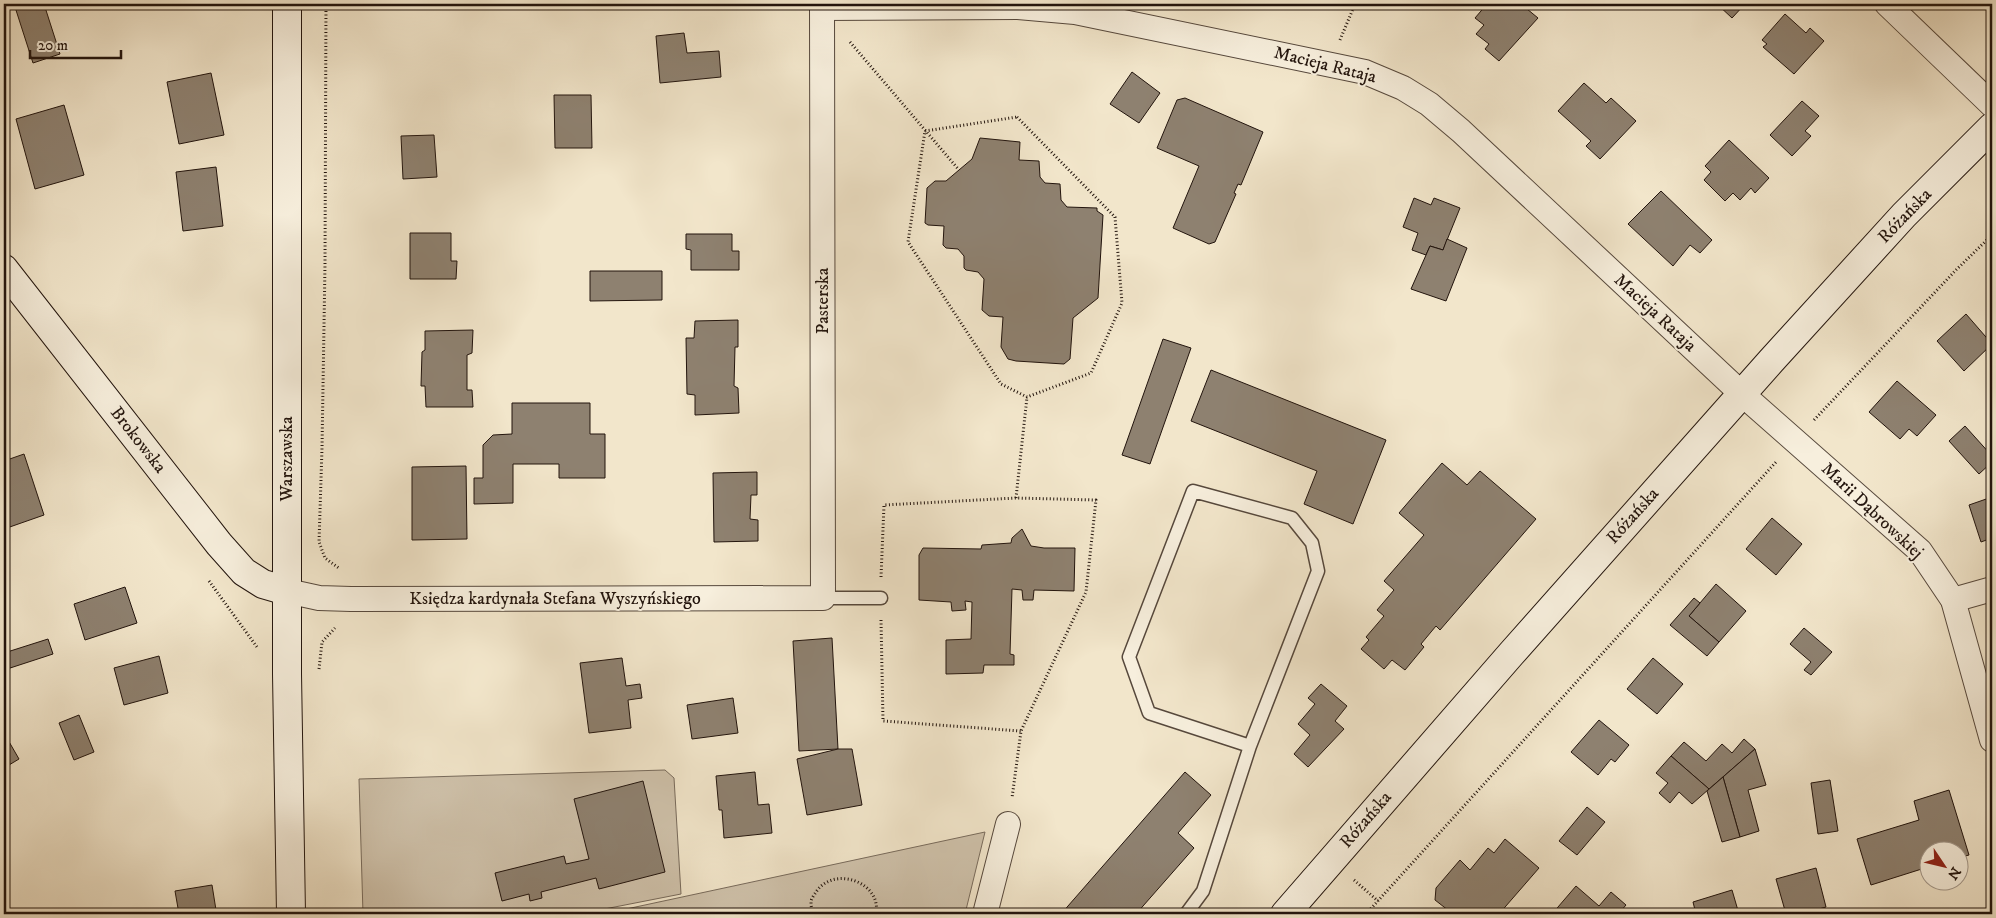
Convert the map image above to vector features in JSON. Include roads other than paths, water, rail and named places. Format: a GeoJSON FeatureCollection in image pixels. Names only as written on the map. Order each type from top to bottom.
{"type":"FeatureCollection","features":[{"type":"Feature","properties":{"kind":"street","name":"Warszawska"},"geometry":{"type":"LineString","coordinates":[[287,4],[287,591],[291,914]]}},
{"type":"Feature","properties":{"kind":"street"},"geometry":{"type":"LineString","coordinates":[[1887,4],[1992,105]]}},
{"type":"Feature","properties":{"kind":"street","name":"Macieja Rataja"},"geometry":{"type":"LineString","coordinates":[[822,6],[1018,6],[1075,12],[1365,72],[1403,88],[1429,104],[1461,131],[1742,394]]}},
{"type":"Feature","properties":{"kind":"street","name":"Pasterska"},"geometry":{"type":"LineString","coordinates":[[822,6],[823,598]]}},
{"type":"Feature","properties":{"kind":"street","name":"Różańska"},"geometry":{"type":"LineString","coordinates":[[1288,914],[1504,661],[1742,394],[1904,216],[1992,128]]}},
{"type":"Feature","properties":{"kind":"street","name":"Brokowska"},"geometry":{"type":"LineString","coordinates":[[4,269],[219,544],[244,572],[263,584],[287,591]]}},
{"type":"Feature","properties":{"kind":"street","name":"Marii Dąbrowskiej"},"geometry":{"type":"LineString","coordinates":[[1742,394],[1920,550],[1953,600],[1992,740]]}},
{"type":"Feature","properties":{"kind":"street"},"geometry":{"type":"LineString","coordinates":[[1953,600],[1992,589]]}},
{"type":"Feature","properties":{"kind":"street","name":"Księdza kardynała Stefana Wyszyńskiego"},"geometry":{"type":"LineString","coordinates":[[287,591],[319,598],[351,599],[823,598]]}},
{"type":"Feature","properties":{"kind":"street"},"geometry":{"type":"LineString","coordinates":[[985,914],[1008,824]]}},
{"type":"Feature","properties":{"kind":"lane"},"geometry":{"type":"LineString","coordinates":[[1186,914],[1203,891],[1250,746],[1318,571],[1312,543],[1292,518],[1194,491],[1129,657],[1148,713],[1250,746]]}},
{"type":"Feature","properties":{"kind":"lane"},"geometry":{"type":"LineString","coordinates":[[823,598],[881,598]]}}]}
